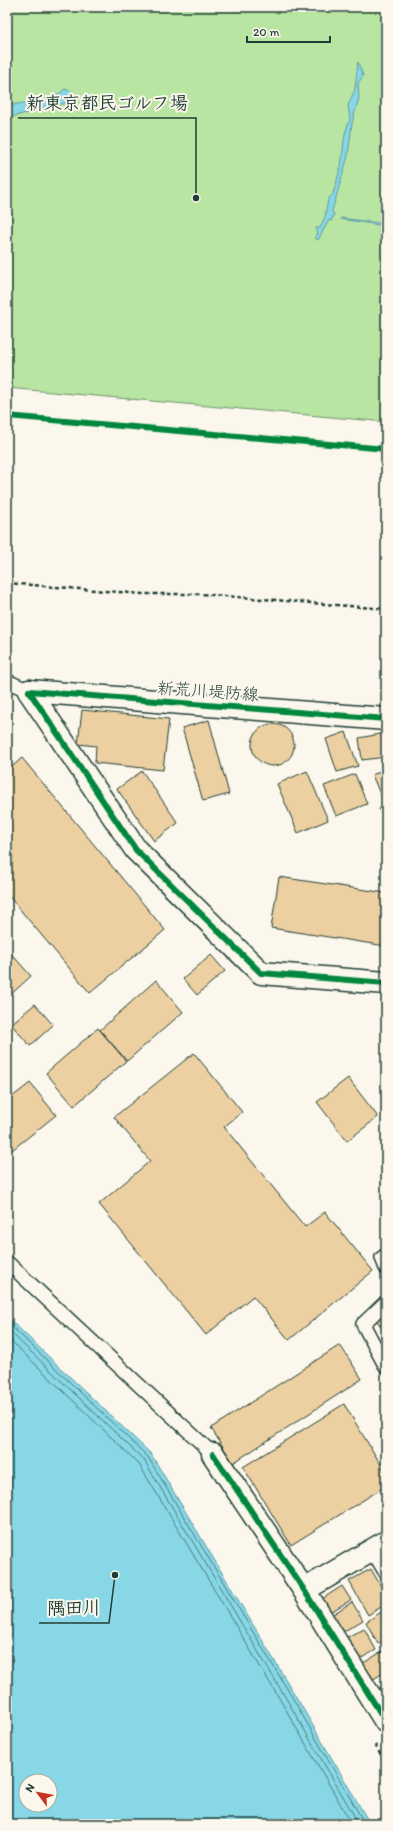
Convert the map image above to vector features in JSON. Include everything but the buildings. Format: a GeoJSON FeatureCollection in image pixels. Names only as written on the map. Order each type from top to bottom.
{"type":"FeatureCollection","features":[{"type":"Feature","properties":{"kind":"street","name":"新荒川堤防線"},"geometry":{"type":"LineString","coordinates":[[29,692],[386,719]]}},
{"type":"Feature","properties":{"kind":"street"},"geometry":{"type":"LineString","coordinates":[[29,692],[136,850],[261,974],[386,983]]}},
{"type":"Feature","properties":{"kind":"street"},"geometry":{"type":"LineString","coordinates":[[213,1454],[304,1590],[386,1722]]}},
{"type":"Feature","properties":{"kind":"street"},"geometry":{"type":"LineString","coordinates":[[304,1590],[379,1546]]}},
{"type":"Feature","properties":{"kind":"lane"},"geometry":{"type":"LineString","coordinates":[[7,681],[29,692]]}},
{"type":"Feature","properties":{"kind":"lane"},"geometry":{"type":"LineString","coordinates":[[386,1255],[382,1258],[386,1268]]}},
{"type":"Feature","properties":{"kind":"lane"},"geometry":{"type":"LineString","coordinates":[[7,1262],[213,1454]]}},
{"type":"Feature","properties":{"kind":"lane"},"geometry":{"type":"LineString","coordinates":[[386,1302],[363,1324],[386,1367]]}},
{"type":"Feature","properties":{"kind":"lane"},"geometry":{"type":"LineString","coordinates":[[379,1546],[386,1573]]}},
{"type":"Feature","properties":{"kind":"path"},"geometry":{"type":"LineString","coordinates":[[7,583],[143,594],[201,594],[386,609]]}},
{"type":"Feature","properties":{"kind":"green space"},"geometry":{"type":"Polygon","coordinates":[[[7,7],[386,7],[386,422],[7,388],[7,7]]]}},
{"type":"Feature","properties":{"kind":"water"},"geometry":{"type":"Polygon","coordinates":[[[358,62],[363,76],[358,83],[359,98],[352,123],[348,156],[332,211],[334,215],[331,221],[329,220],[318,240],[315,238],[318,233],[316,228],[320,228],[325,217],[328,199],[333,194],[341,166],[345,133],[350,119],[348,106],[355,89],[358,62]]]}},
{"type":"Feature","properties":{"kind":"water"},"geometry":{"type":"Polygon","coordinates":[[[65,89],[71,91],[73,99],[66,103],[7,118],[7,106],[28,102],[34,104],[60,93],[65,89]]]}},
{"type":"Feature","properties":{"kind":"water"},"geometry":{"type":"Polygon","coordinates":[[[340,219],[386,224],[386,226],[340,219]]]}},
{"type":"Feature","properties":{"kind":"water"},"geometry":{"type":"Polygon","coordinates":[[[7,1317],[151,1454],[370,1824],[7,1824],[7,1317]]]}},
{"type":"Feature","properties":{"kind":"cycle path"},"geometry":{"type":"LineString","coordinates":[[7,416],[386,449]]}},
{"type":"Feature","properties":{"kind":"cycle path"},"geometry":{"type":"LineString","coordinates":[[29,691],[136,850],[261,973],[386,983]]}},
{"type":"Feature","properties":{"kind":"cycle path"},"geometry":{"type":"LineString","coordinates":[[29,691],[386,719]]}},
{"type":"Feature","properties":{"kind":"cycle path"},"geometry":{"type":"LineString","coordinates":[[213,1454],[304,1590],[386,1722]]}},
{"type":"Feature","properties":{"kind":"place","name":"新東京都民ゴルフ場"},"geometry":{"type":"Point","coordinates":[196,198]}},
{"type":"Feature","properties":{"kind":"place","name":"隅田川"},"geometry":{"type":"Point","coordinates":[115,1575]}}]}
